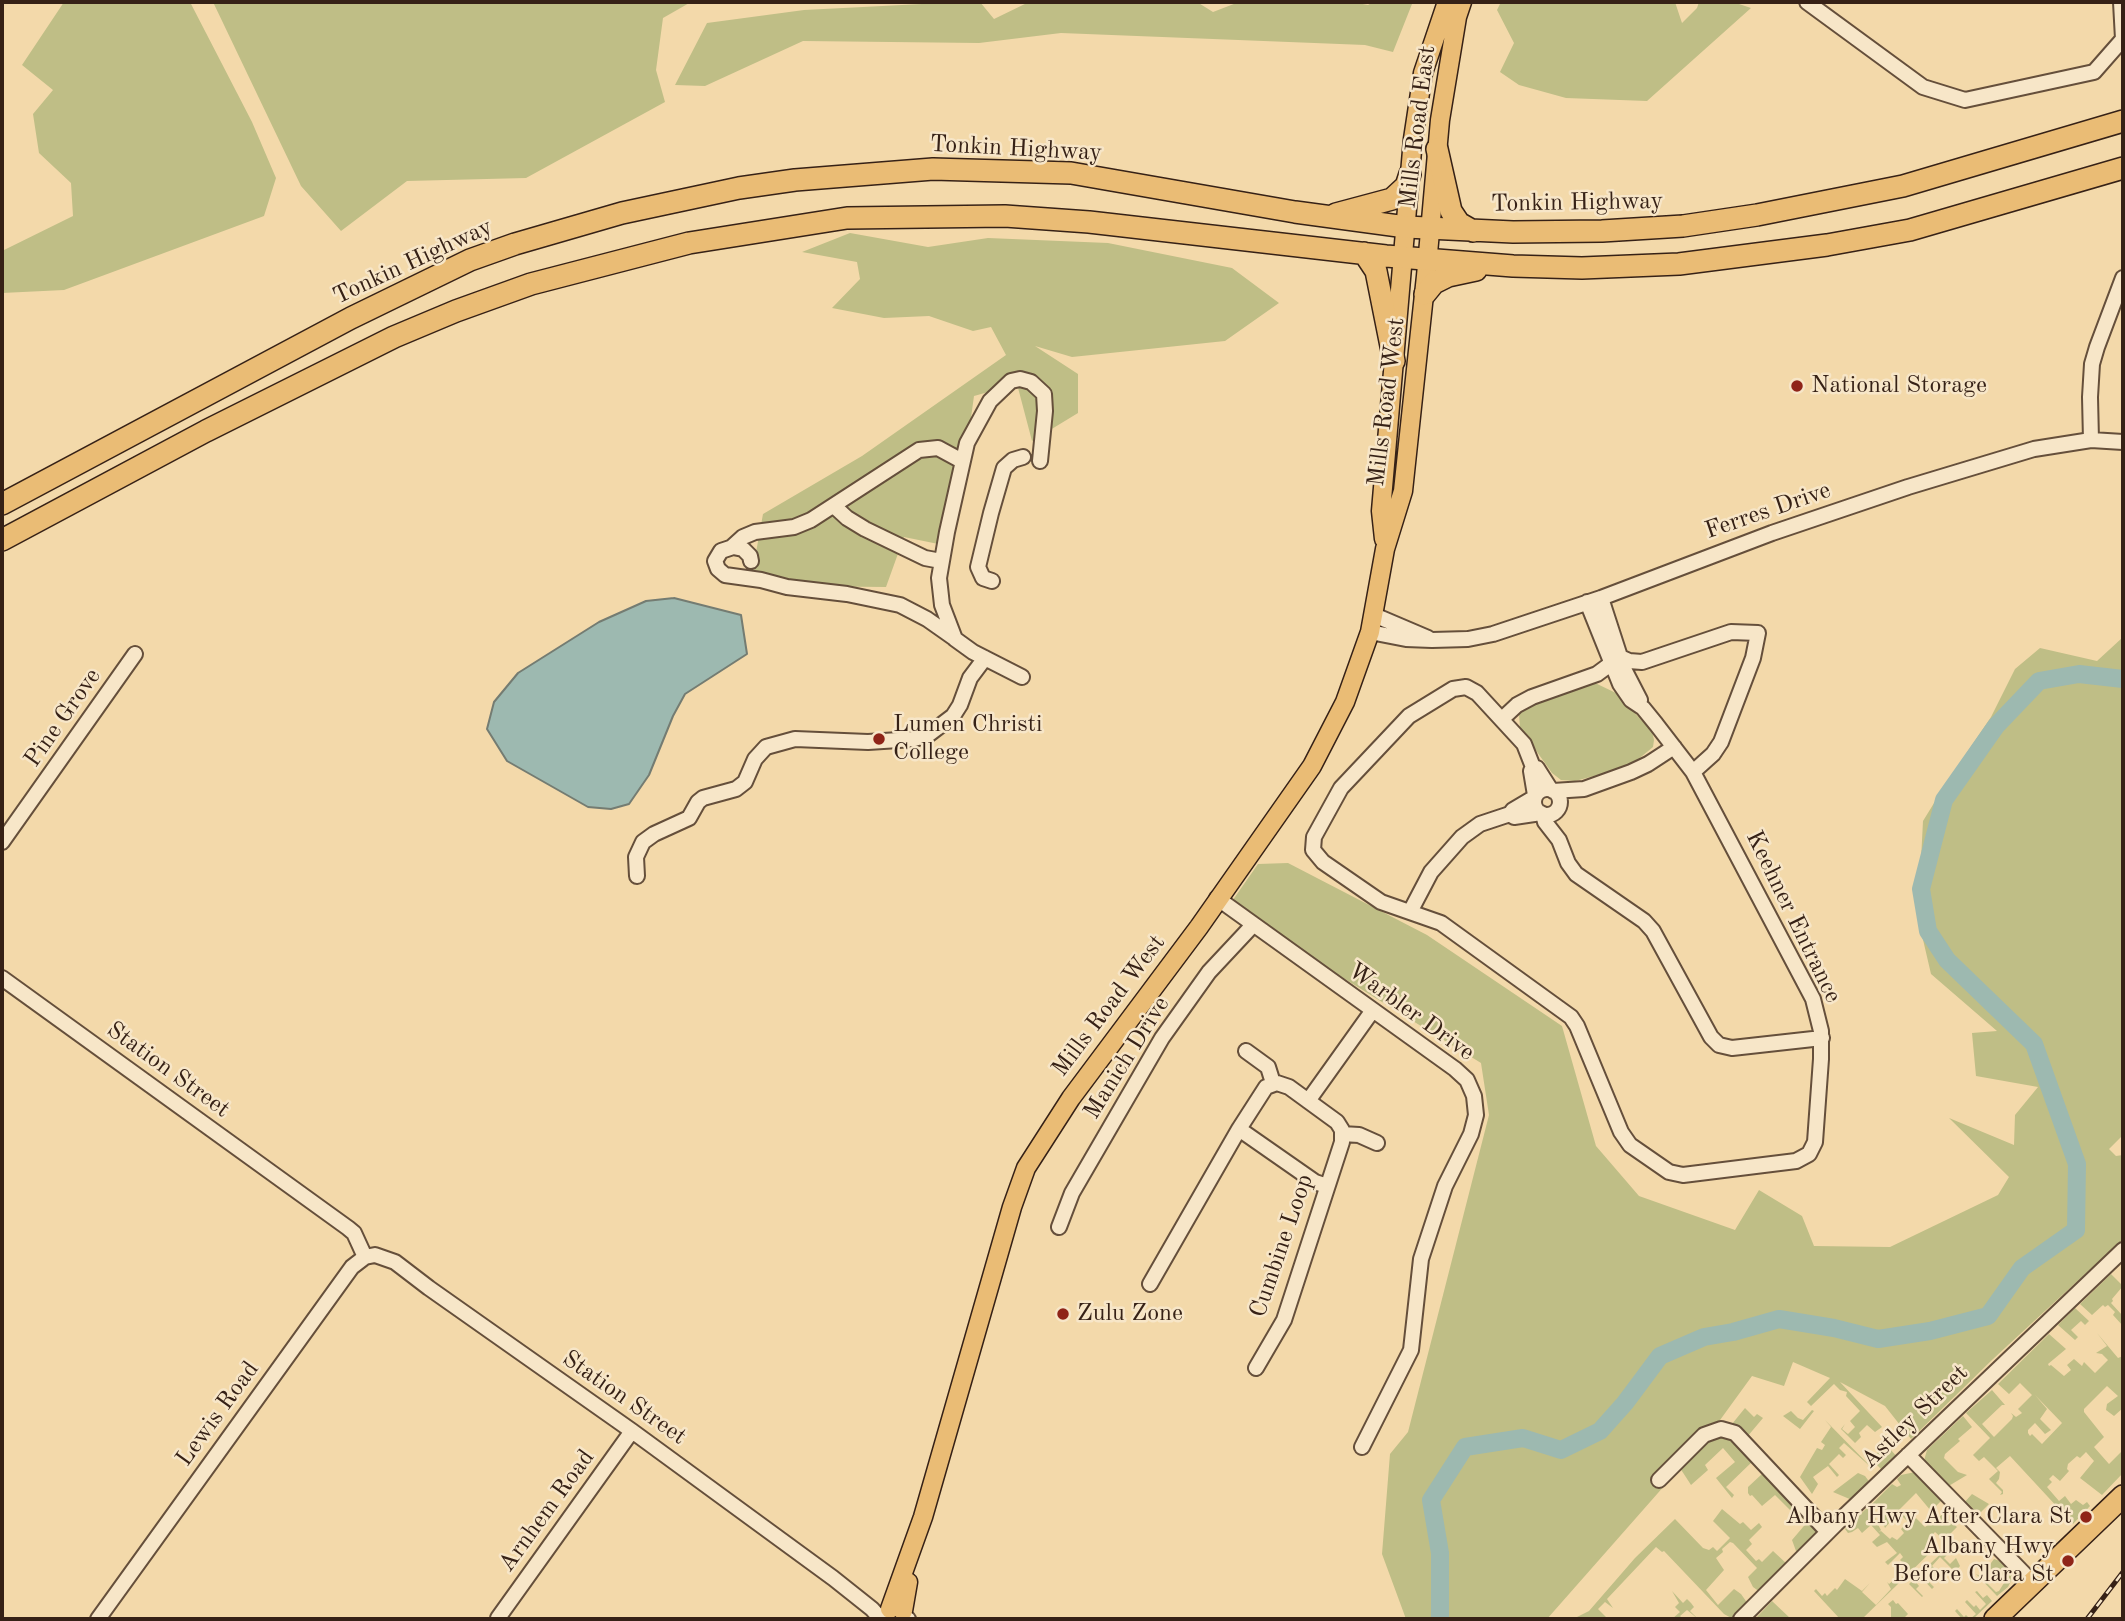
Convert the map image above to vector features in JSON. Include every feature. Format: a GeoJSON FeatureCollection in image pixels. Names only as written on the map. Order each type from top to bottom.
{"type":"FeatureCollection","features":[{"type":"Feature","properties":{"kind":"highway","name":"Tonkin Highway"},"geometry":{"type":"LineString","coordinates":[[2,504],[351,318],[470,260],[515,243],[686,198],[795,180],[922,170],[977,169],[1071,173],[1327,217],[1405,227],[1473,231],[1602,231],[1683,226],[1757,215],[1903,186],[2123,121]]}},
{"type":"Feature","properties":{"kind":"highway"},"geometry":{"type":"LineString","coordinates":[[1437,149],[1451,211],[1459,223],[1473,231]]}},
{"type":"Feature","properties":{"kind":"highway"},"geometry":{"type":"LineString","coordinates":[[2,540],[302,382],[419,327],[531,284],[689,243],[847,218],[1005,216],[1089,222],[1428,260],[1582,268],[1679,264],[1827,245],[1945,220],[2123,168]]}},
{"type":"Feature","properties":{"kind":"highway"},"geometry":{"type":"LineString","coordinates":[[1327,217],[1392,199],[1406,186],[1410,174]]}},
{"type":"Feature","properties":{"kind":"highway"},"geometry":{"type":"LineString","coordinates":[[1364,253],[1376,271],[1394,361]]}},
{"type":"Feature","properties":{"kind":"highway"},"geometry":{"type":"LineString","coordinates":[[1424,293],[1434,283],[1448,276],[1513,266]]}},
{"type":"Feature","properties":{"kind":"highway"},"geometry":{"type":"LineString","coordinates":[[1995,1619],[2123,1496]]}},
{"type":"Feature","properties":{"kind":"main road","name":"Mills Road East"},"geometry":{"type":"LineString","coordinates":[[1403,257],[1413,139],[1423,73],[1447,2]]}},
{"type":"Feature","properties":{"kind":"main road","name":"Mills Road East"},"geometry":{"type":"LineString","coordinates":[[1428,260],[1442,102],[1462,2]]}},
{"type":"Feature","properties":{"kind":"main road","name":"Mills Road West"},"geometry":{"type":"LineString","coordinates":[[1385,549],[1381,511],[1403,257]]}},
{"type":"Feature","properties":{"kind":"main road","name":"Mills Road West"},"geometry":{"type":"LineString","coordinates":[[896,1616],[1012,1207],[1026,1168],[1071,1098],[1199,927],[1312,766],[1345,702],[1372,623],[1385,549],[1403,491],[1428,260]]}},
{"type":"Feature","properties":{"kind":"street"},"geometry":{"type":"LineString","coordinates":[[1807,2],[1923,86],[1965,100],[2094,72],[2123,38],[2121,2]]}},
{"type":"Feature","properties":{"kind":"street"},"geometry":{"type":"LineString","coordinates":[[2091,440],[2092,364],[2123,278]]}},
{"type":"Feature","properties":{"kind":"street"},"geometry":{"type":"LineString","coordinates":[[956,639],[942,605],[939,578],[941,562],[970,434],[990,401],[1007,383],[1020,379],[1035,385],[1044,394],[1040,461]]}},
{"type":"Feature","properties":{"kind":"street","name":"Ferres Drive"},"geometry":{"type":"LineString","coordinates":[[1372,623],[1406,639],[1468,639],[1493,634],[1908,487],[2034,449],[2091,440],[2123,442]]}},
{"type":"Feature","properties":{"kind":"street"},"geometry":{"type":"LineString","coordinates":[[962,461],[938,448],[919,450],[834,506],[794,527],[750,534],[732,547],[721,551],[716,557],[716,565],[725,575],[900,605],[927,619],[963,646],[1022,677]]}},
{"type":"Feature","properties":{"kind":"street"},"geometry":{"type":"LineString","coordinates":[[992,581],[980,576],[978,567],[993,503],[1004,468],[1013,460],[1023,457]]}},
{"type":"Feature","properties":{"kind":"street"},"geometry":{"type":"LineString","coordinates":[[834,506],[853,523],[925,558],[941,562]]}},
{"type":"Feature","properties":{"kind":"street"},"geometry":{"type":"LineString","coordinates":[[732,547],[743,549],[751,561]]}},
{"type":"Feature","properties":{"kind":"street","name":"Keehner Entrance"},"geometry":{"type":"LineString","coordinates":[[1535,796],[1531,771],[1533,767],[1524,744],[1477,693],[1462,687],[1453,689],[1409,716],[1342,788],[1314,837],[1313,850],[1323,862],[1381,902],[1441,923],[1571,1017],[1621,1132],[1630,1145],[1675,1175],[1796,1161],[1808,1154],[1815,1142],[1822,1038],[1809,990],[1693,772],[1643,708],[1615,661],[1594,600]]}},
{"type":"Feature","properties":{"kind":"street"},"geometry":{"type":"LineString","coordinates":[[1502,719],[1517,705],[1532,697],[1597,674],[1615,661],[1642,662],[1731,632],[1758,633],[1753,658],[1721,742],[1713,754],[1693,772]]}},
{"type":"Feature","properties":{"kind":"street","name":"Pine Grove"},"geometry":{"type":"LineString","coordinates":[[2,842],[135,654]]}},
{"type":"Feature","properties":{"kind":"street"},"geometry":{"type":"LineString","coordinates":[[637,876],[636,857],[643,842],[654,834],[684,821],[703,799],[736,789],[745,782],[755,759],[766,747],[795,739],[868,742],[914,739],[928,735],[953,716],[970,678],[985,658]]}},
{"type":"Feature","properties":{"kind":"street"},"geometry":{"type":"LineString","coordinates":[[1510,814],[1514,817],[1550,814],[1584,789],[1640,768],[1674,747]]}},
{"type":"Feature","properties":{"kind":"street","name":"Keehner Entrance"},"geometry":{"type":"LineString","coordinates":[[1533,767],[1537,768],[1552,790]]}},
{"type":"Feature","properties":{"kind":"street"},"geometry":{"type":"LineString","coordinates":[[1410,912],[1431,872],[1462,837],[1480,824],[1510,814],[1543,789],[1584,789]]}},
{"type":"Feature","properties":{"kind":"street"},"geometry":{"type":"LineString","coordinates":[[1552,790],[1559,797],[1559,840],[1565,857],[1576,874],[1644,921],[1653,931],[1711,1037],[1719,1045],[1732,1048],[1822,1038]]}},
{"type":"Feature","properties":{"kind":"street"},"geometry":{"type":"LineString","coordinates":[[1535,796],[1534,805],[1559,840]]}},
{"type":"Feature","properties":{"kind":"street","name":"Warbler Drive"},"geometry":{"type":"LineString","coordinates":[[1217,898],[1455,1069],[1467,1080],[1474,1096],[1476,1115],[1471,1134],[1445,1186],[1421,1259],[1411,1350],[1362,1447]]}},
{"type":"Feature","properties":{"kind":"street","name":"Manich Drive"},"geometry":{"type":"LineString","coordinates":[[1059,1227],[1072,1193],[1162,1038],[1209,972],[1253,925]]}},
{"type":"Feature","properties":{"kind":"street","name":"Station Street"},"geometry":{"type":"LineString","coordinates":[[2,978],[348,1228],[354,1233],[365,1257],[375,1255],[388,1258],[833,1578],[842,1579],[896,1616]]}},
{"type":"Feature","properties":{"kind":"street"},"geometry":{"type":"LineString","coordinates":[[1308,1101],[1373,1010]]}},
{"type":"Feature","properties":{"kind":"street"},"geometry":{"type":"LineString","coordinates":[[1246,1051],[1268,1067],[1273,1083]]}},
{"type":"Feature","properties":{"kind":"street"},"geometry":{"type":"LineString","coordinates":[[1273,1083],[1289,1087],[1308,1101],[1336,1122],[1342,1134],[1359,1135],[1377,1143]]}},
{"type":"Feature","properties":{"kind":"street"},"geometry":{"type":"LineString","coordinates":[[1150,1284],[1260,1094],[1273,1083]]}},
{"type":"Feature","properties":{"kind":"street"},"geometry":{"type":"LineString","coordinates":[[1239,1129],[1315,1182],[1327,1186]]}},
{"type":"Feature","properties":{"kind":"street","name":"Cumbine Loop"},"geometry":{"type":"LineString","coordinates":[[1256,1368],[1284,1320],[1342,1134]]}},
{"type":"Feature","properties":{"kind":"street","name":"Astley Street"},"geometry":{"type":"LineString","coordinates":[[1741,1619],[1828,1532],[2123,1250]]}},
{"type":"Feature","properties":{"kind":"street","name":"Lewis Road"},"geometry":{"type":"LineString","coordinates":[[98,1619],[352,1268],[365,1257]]}},
{"type":"Feature","properties":{"kind":"street"},"geometry":{"type":"LineString","coordinates":[[1660,1480],[1704,1435],[1721,1429],[1735,1433],[1828,1532]]}},
{"type":"Feature","properties":{"kind":"street","name":"Arnhem Road"},"geometry":{"type":"LineString","coordinates":[[498,1618],[632,1431]]}},
{"type":"Feature","properties":{"kind":"street"},"geometry":{"type":"LineString","coordinates":[[1908,1455],[2032,1583]]}},
{"type":"Feature","properties":{"kind":"shaded area"},"geometry":{"type":"Polygon","coordinates":[[[64,2],[190,2],[252,122],[276,178],[264,216],[64,290],[2,293],[2,251],[73,216],[71,183],[39,153],[33,114],[53,90],[22,65],[64,2]]]}},
{"type":"Feature","properties":{"kind":"shaded area"},"geometry":{"type":"Polygon","coordinates":[[[213,2],[691,2],[663,18],[656,70],[665,102],[526,178],[407,181],[341,231],[301,186],[213,2]]]}},
{"type":"Feature","properties":{"kind":"shaded area"},"geometry":{"type":"Polygon","coordinates":[[[980,2],[994,19],[1029,2],[1197,2],[1213,12],[1239,2],[1412,4],[1393,52],[1365,45],[1061,33],[979,43],[803,41],[705,86],[675,85],[707,23],[804,10],[980,2]]]}},
{"type":"Feature","properties":{"kind":"shaded area"},"geometry":{"type":"Polygon","coordinates":[[[1501,2],[1675,2],[1682,23],[1697,8],[1699,2],[1733,2],[1751,8],[1647,101],[1566,98],[1519,85],[1500,72],[1514,43],[1497,10],[1501,2]]]}},
{"type":"Feature","properties":{"kind":"shaded area"},"geometry":{"type":"Polygon","coordinates":[[[850,233],[928,247],[988,238],[1108,243],[1232,268],[1279,303],[1225,341],[1072,357],[1035,346],[1078,374],[1078,413],[1032,441],[1017,384],[974,396],[953,547],[904,537],[886,587],[783,586],[753,569],[763,514],[862,456],[1006,355],[991,327],[973,331],[929,316],[884,318],[832,308],[860,279],[857,262],[802,252],[850,233]]]}},
{"type":"Feature","properties":{"kind":"shaded area"},"geometry":{"type":"Polygon","coordinates":[[[2122,638],[2123,1135],[2109,1149],[2116,1156],[2123,1155],[2123,1239],[1911,1439],[1885,1406],[1840,1382],[1882,1427],[1875,1432],[1867,1425],[1859,1433],[1861,1437],[1855,1443],[1841,1429],[1845,1424],[1842,1429],[1848,1434],[1855,1427],[1850,1421],[1860,1411],[1846,1396],[1847,1392],[1834,1384],[1811,1406],[1807,1402],[1830,1378],[1793,1362],[1784,1386],[1752,1376],[1707,1438],[1726,1434],[1753,1461],[1726,1487],[1734,1495],[1732,1498],[1716,1478],[1735,1462],[1723,1448],[1705,1465],[1708,1470],[1691,1485],[1680,1468],[1547,1619],[1406,1619],[1382,1554],[1390,1454],[1408,1432],[1489,1115],[1481,1063],[1228,907],[1258,864],[1288,863],[1427,935],[1562,1026],[1596,1146],[1639,1196],[1735,1230],[1759,1190],[1802,1216],[1814,1246],[1890,1247],[1998,1195],[2009,1177],[1949,1118],[2014,1145],[2015,1115],[2038,1087],[1976,1076],[1972,1033],[1997,1031],[1931,974],[1918,918],[1923,821],[1991,717],[2015,669],[2040,648],[2097,661],[2122,638]]]}},
{"type":"Feature","properties":{"kind":"shaded area"},"geometry":{"type":"Polygon","coordinates":[[[1593,682],[1616,693],[1652,731],[1653,747],[1636,761],[1602,774],[1575,781],[1561,780],[1552,773],[1520,728],[1519,714],[1526,708],[1593,682]]]}},
{"type":"Feature","properties":{"kind":"shaded area"},"geometry":{"type":"Polygon","coordinates":[[[2111,1274],[2123,1286],[2111,1303],[2123,1314],[2123,1326],[2108,1305],[2103,1305],[2092,1315],[2080,1304],[2111,1274]]]}},
{"type":"Feature","properties":{"kind":"shaded area"},"geometry":{"type":"Polygon","coordinates":[[[2075,1308],[2089,1321],[2085,1325],[2081,1321],[2071,1330],[2078,1337],[2075,1340],[2058,1325],[2075,1308]]]}},
{"type":"Feature","properties":{"kind":"shaded area"},"geometry":{"type":"Polygon","coordinates":[[[2097,1333],[2118,1358],[2123,1356],[2123,1408],[2114,1416],[2106,1410],[2107,1404],[2118,1396],[2107,1386],[2084,1412],[2104,1437],[2094,1447],[2109,1464],[2123,1450],[2123,1473],[2102,1495],[2080,1478],[2094,1461],[2086,1452],[2068,1464],[2069,1471],[2060,1481],[2053,1475],[2049,1479],[2052,1482],[2047,1487],[2059,1501],[2065,1496],[2071,1504],[2076,1500],[2083,1505],[2087,1502],[2090,1506],[2073,1524],[2010,1456],[1996,1468],[2000,1472],[1996,1483],[2003,1490],[2003,1494],[2000,1495],[2002,1492],[1989,1479],[1998,1471],[1984,1457],[1979,1461],[1973,1455],[1990,1438],[1966,1413],[1992,1390],[2005,1405],[1982,1424],[1994,1437],[2012,1419],[2011,1413],[2016,1417],[2022,1413],[2018,1409],[2032,1395],[2020,1383],[2009,1394],[1998,1384],[2049,1334],[2066,1349],[2048,1364],[2064,1376],[2071,1370],[2067,1365],[2074,1359],[2082,1366],[2084,1362],[2095,1373],[2108,1360],[2102,1354],[2096,1353],[2107,1346],[2097,1333]],[[2035,1395],[2047,1409],[2040,1419],[2051,1430],[2045,1434],[2035,1423],[2028,1430],[2030,1436],[2032,1434],[2042,1444],[2062,1423],[2035,1395]]]}},
{"type":"Feature","properties":{"kind":"shaded area"},"geometry":{"type":"Polygon","coordinates":[[[1745,1408],[1754,1417],[1757,1414],[1763,1418],[1747,1437],[1732,1424],[1745,1408]]]}},
{"type":"Feature","properties":{"kind":"shaded area"},"geometry":{"type":"Polygon","coordinates":[[[1791,1411],[1803,1420],[1814,1411],[1800,1429],[1783,1416],[1791,1411]]]}},
{"type":"Feature","properties":{"kind":"shaded area"},"geometry":{"type":"Polygon","coordinates":[[[1963,1416],[1972,1427],[1958,1439],[1960,1441],[1944,1458],[1958,1472],[1967,1475],[1947,1487],[1924,1463],[1925,1457],[1927,1450],[1963,1416]]]}},
{"type":"Feature","properties":{"kind":"shaded area"},"geometry":{"type":"Polygon","coordinates":[[[1825,1420],[1874,1470],[1844,1443],[1839,1448],[1846,1455],[1843,1458],[1839,1454],[1829,1464],[1839,1475],[1837,1477],[1828,1466],[1813,1477],[1818,1484],[1812,1494],[1800,1477],[1817,1448],[1822,1450],[1825,1445],[1821,1442],[1831,1427],[1825,1420]]]}},
{"type":"Feature","properties":{"kind":"shaded area"},"geometry":{"type":"Polygon","coordinates":[[[1883,1441],[1898,1458],[1884,1472],[1871,1459],[1879,1451],[1877,1448],[1883,1441]]]}},
{"type":"Feature","properties":{"kind":"shaded area"},"geometry":{"type":"Polygon","coordinates":[[[1915,1472],[1942,1500],[1931,1511],[1916,1493],[1899,1510],[1911,1523],[1916,1518],[1925,1527],[1943,1514],[1957,1527],[1944,1540],[1935,1532],[1928,1540],[1936,1547],[1862,1619],[1840,1619],[1814,1591],[1816,1589],[1822,1596],[1825,1593],[1827,1596],[1835,1588],[1837,1590],[1845,1579],[1862,1591],[1870,1583],[1862,1592],[1876,1605],[1891,1589],[1887,1582],[1889,1584],[1895,1579],[1898,1581],[1910,1570],[1900,1560],[1903,1557],[1900,1553],[1888,1565],[1885,1562],[1897,1553],[1887,1542],[1877,1547],[1872,1542],[1880,1535],[1871,1525],[1862,1533],[1858,1528],[1848,1533],[1845,1529],[1868,1507],[1875,1514],[1881,1530],[1879,1532],[1897,1540],[1904,1533],[1901,1529],[1908,1522],[1900,1514],[1896,1515],[1885,1528],[1878,1510],[1872,1504],[1892,1484],[1897,1487],[1901,1485],[1897,1479],[1901,1475],[1915,1472]]]}},
{"type":"Feature","properties":{"kind":"shaded area"},"geometry":{"type":"Polygon","coordinates":[[[1858,1473],[1865,1476],[1871,1484],[1852,1500],[1833,1492],[1858,1473]]]}},
{"type":"Feature","properties":{"kind":"shaded area"},"geometry":{"type":"Polygon","coordinates":[[[1762,1474],[1805,1515],[1803,1518],[1800,1520],[1775,1495],[1762,1506],[1750,1496],[1748,1487],[1762,1474]]]}},
{"type":"Feature","properties":{"kind":"shaded area"},"geometry":{"type":"Polygon","coordinates":[[[1972,1494],[1989,1504],[1976,1517],[1963,1504],[1972,1494]]]}},
{"type":"Feature","properties":{"kind":"shaded area"},"geometry":{"type":"Polygon","coordinates":[[[1722,1509],[1751,1530],[1759,1523],[1762,1527],[1749,1540],[1752,1544],[1746,1550],[1756,1561],[1759,1559],[1762,1562],[1773,1551],[1787,1564],[1760,1592],[1753,1587],[1748,1577],[1757,1568],[1733,1543],[1730,1542],[1722,1549],[1723,1552],[1716,1558],[1724,1570],[1706,1590],[1718,1605],[1734,1589],[1741,1594],[1748,1604],[1733,1619],[1724,1614],[1664,1551],[1656,1547],[1607,1599],[1613,1608],[1605,1602],[1598,1609],[1608,1619],[1573,1619],[1589,1611],[1635,1558],[1675,1519],[1703,1548],[1709,1550],[1713,1547],[1717,1551],[1730,1538],[1713,1521],[1722,1509]]]}},
{"type":"Feature","properties":{"kind":"shaded area"},"geometry":{"type":"Polygon","coordinates":[[[1809,1520],[1817,1528],[1816,1537],[1800,1553],[1796,1551],[1792,1540],[1809,1520]]]}},
{"type":"Feature","properties":{"kind":"shaded area"},"geometry":{"type":"Polygon","coordinates":[[[1953,1542],[1945,1551],[1948,1554],[1944,1558],[1950,1564],[1956,1558],[1960,1566],[1955,1572],[1940,1557],[1932,1566],[1944,1577],[1930,1567],[1922,1575],[1934,1587],[1932,1589],[1920,1576],[1915,1581],[1919,1586],[1916,1589],[1922,1597],[1909,1584],[1953,1542]]]}},
{"type":"Feature","properties":{"kind":"shaded area"},"geometry":{"type":"Polygon","coordinates":[[[1994,1559],[2003,1562],[2014,1575],[2008,1587],[1997,1596],[1976,1574],[1980,1576],[1983,1572],[1989,1577],[1985,1581],[1996,1592],[1999,1591],[2004,1583],[1988,1567],[1994,1559]]]}},
{"type":"Feature","properties":{"kind":"shaded area"},"geometry":{"type":"Polygon","coordinates":[[[1672,1591],[1683,1603],[1687,1599],[1691,1603],[1694,1607],[1690,1611],[1698,1619],[1687,1610],[1680,1616],[1683,1619],[1672,1619],[1680,1612],[1675,1607],[1679,1603],[1672,1591]]]}},
{"type":"Feature","properties":{"kind":"shaded area"},"geometry":{"type":"Polygon","coordinates":[[[1975,1592],[1983,1598],[1987,1595],[1992,1601],[1970,1619],[1976,1614],[1965,1602],[1967,1600],[1980,1610],[1986,1604],[1975,1592]]]}},
{"type":"Feature","properties":{"kind":"shaded area"},"geometry":{"type":"Polygon","coordinates":[[[1893,1600],[1908,1614],[1903,1619],[1891,1619],[1891,1607],[1888,1604],[1893,1600]]]}},
{"type":"Feature","properties":{"kind":"shaded area"},"geometry":{"type":"Polygon","coordinates":[[[1772,1601],[1791,1619],[1753,1619],[1757,1617],[1772,1601]]]}},
{"type":"Feature","properties":{"kind":"shaded area"},"geometry":{"type":"Polygon","coordinates":[[[1957,1609],[1970,1619],[1962,1619],[1955,1611],[1957,1609]]]}},
{"type":"Feature","properties":{"kind":"water"},"geometry":{"type":"Polygon","coordinates":[[[674,598],[741,615],[747,654],[685,694],[649,775],[629,804],[611,809],[588,807],[507,761],[487,729],[494,702],[518,673],[599,622],[646,601],[674,598]]]}},
{"type":"Feature","properties":{"kind":"waterway"},"geometry":{"type":"LineString","coordinates":[[1440,1619],[1440,1553],[1431,1500],[1465,1447],[1523,1438],[1561,1450],[1600,1431],[1660,1356],[1704,1337],[1779,1319],[1878,1339],[1930,1331],[1988,1316],[2022,1268],[2076,1230],[2077,1164],[2034,1044],[1947,960],[1928,931],[1921,889],[1944,800],[1996,726],[2039,681],[2079,674],[2123,679]]}},
{"type":"Feature","properties":{"kind":"railway"},"geometry":{"type":"LineString","coordinates":[[2087,1619],[2123,1572]]}},
{"type":"Feature","properties":{"kind":"place","name":"National Storage"},"geometry":{"type":"Point","coordinates":[1797,386]}},
{"type":"Feature","properties":{"kind":"place","name":"Lumen Christi College"},"geometry":{"type":"Point","coordinates":[879,739]}},
{"type":"Feature","properties":{"kind":"place","name":"Zulu Zone"},"geometry":{"type":"Point","coordinates":[1063,1314]}},
{"type":"Feature","properties":{"kind":"place","name":"Albany Hwy After Clara St"},"geometry":{"type":"Point","coordinates":[2086,1517]}},
{"type":"Feature","properties":{"kind":"place","name":"Albany Hwy Before Clara St"},"geometry":{"type":"Point","coordinates":[2068,1561]}}]}
